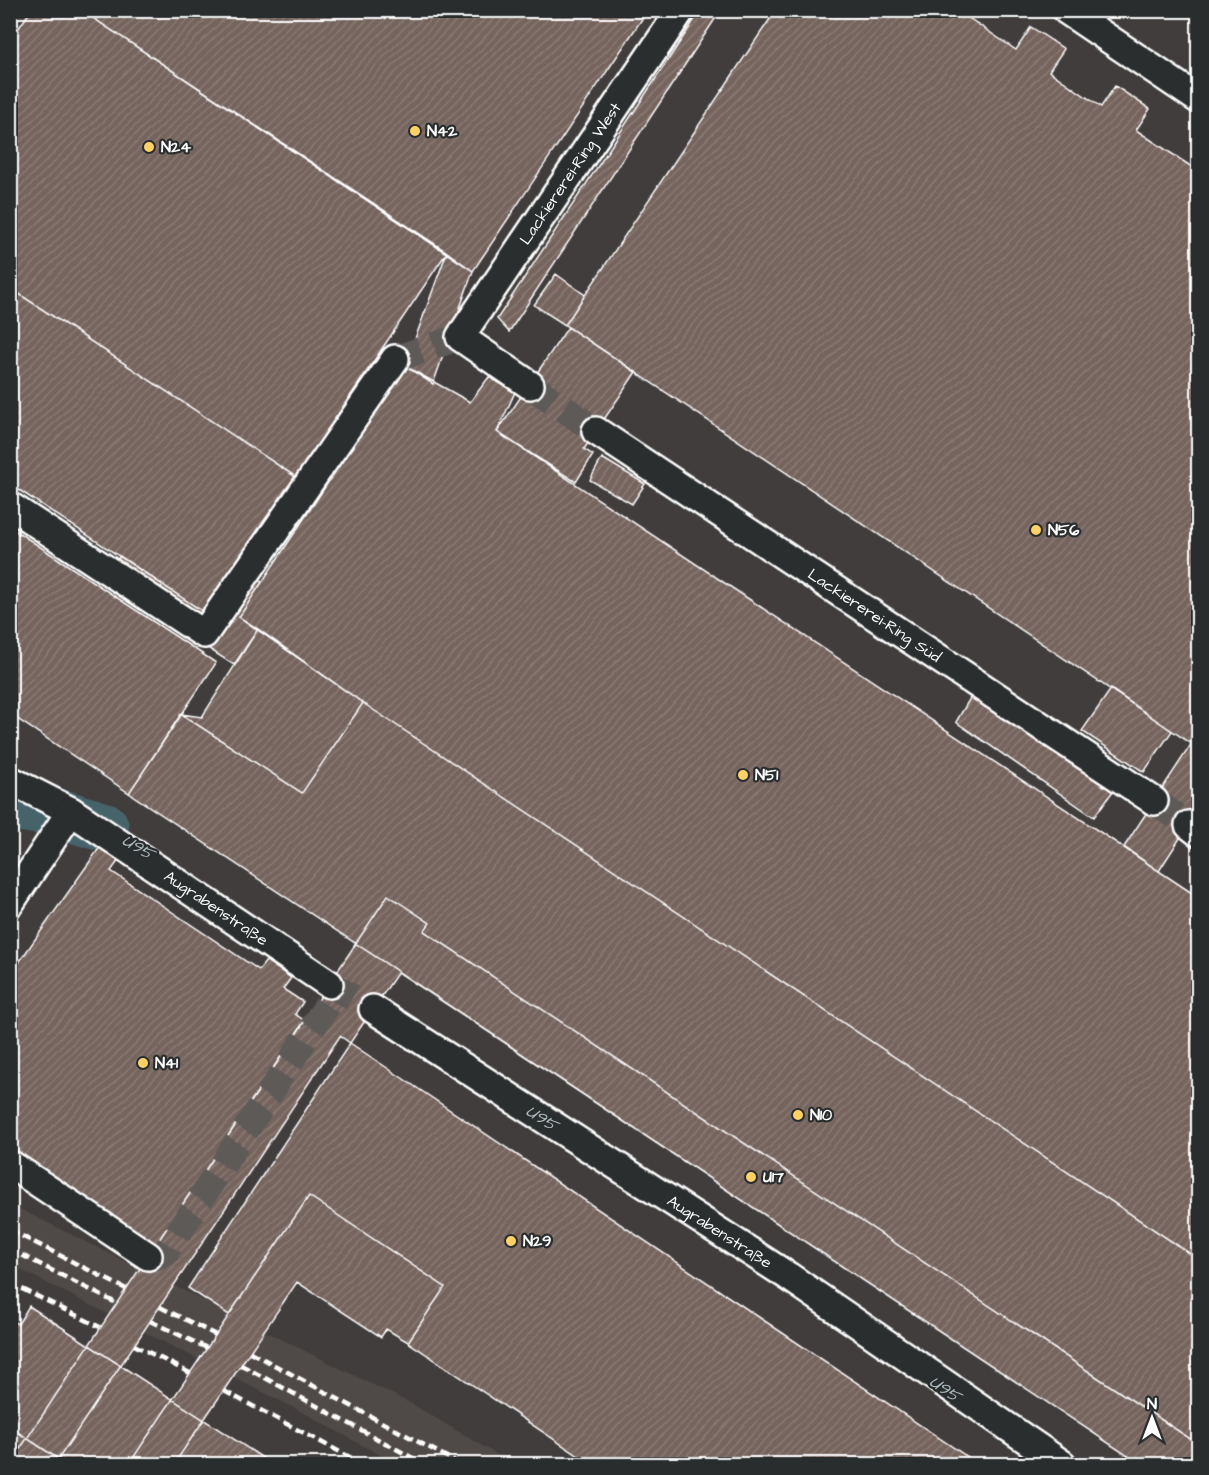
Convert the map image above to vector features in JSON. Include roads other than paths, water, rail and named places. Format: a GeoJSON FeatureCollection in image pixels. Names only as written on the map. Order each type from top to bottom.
{"type":"FeatureCollection","features":[{"type":"Feature","properties":{"kind":"lane","name":"Lackiererei-Ring West"},"geometry":{"type":"LineString","coordinates":[[530,385],[460,337],[681,10]]}},
{"type":"Feature","properties":{"kind":"lane"},"geometry":{"type":"LineString","coordinates":[[1066,10],[1198,99]]}},
{"type":"Feature","properties":{"kind":"lane"},"geometry":{"type":"LineString","coordinates":[[10,506],[204,634],[395,359]]}},
{"type":"Feature","properties":{"kind":"lane","name":"Lackiererei-Ring Süd"},"geometry":{"type":"LineString","coordinates":[[596,431],[1154,801]]}},
{"type":"Feature","properties":{"kind":"lane","name":"Augrabenstraße"},"geometry":{"type":"LineString","coordinates":[[10,780],[71,811],[329,984]]}},
{"type":"Feature","properties":{"kind":"lane"},"geometry":{"type":"LineString","coordinates":[[10,903],[71,811]]}},
{"type":"Feature","properties":{"kind":"lane","name":"Augrabenstraße"},"geometry":{"type":"LineString","coordinates":[[373,1009],[788,1276],[1062,1464]]}},
{"type":"Feature","properties":{"kind":"lane"},"geometry":{"type":"LineString","coordinates":[[10,1164],[148,1256]]}},
{"type":"Feature","properties":{"kind":"waterway","name":"U95"},"geometry":{"type":"LineString","coordinates":[[10,805],[50,811],[104,827]]}},
{"type":"Feature","properties":{"kind":"tunnel"},"geometry":{"type":"LineString","coordinates":[[395,359],[460,337]]}},
{"type":"Feature","properties":{"kind":"tunnel"},"geometry":{"type":"LineString","coordinates":[[530,385],[596,431]]}},
{"type":"Feature","properties":{"kind":"tunnel"},"geometry":{"type":"LineString","coordinates":[[1154,801],[1189,825]]}},
{"type":"Feature","properties":{"kind":"tunnel"},"geometry":{"type":"LineString","coordinates":[[329,984],[373,1009]]}},
{"type":"Feature","properties":{"kind":"tunnel"},"geometry":{"type":"LineString","coordinates":[[148,1256],[155,1257],[165,1253],[338,989]]}},
{"type":"Feature","properties":{"kind":"railway"},"geometry":{"type":"LineString","coordinates":[[10,1230],[126,1289]]}},
{"type":"Feature","properties":{"kind":"railway"},"geometry":{"type":"LineString","coordinates":[[10,1249],[116,1303]]}},
{"type":"Feature","properties":{"kind":"railway"},"geometry":{"type":"LineString","coordinates":[[10,1283],[100,1327]]}},
{"type":"Feature","properties":{"kind":"railway"},"geometry":{"type":"LineString","coordinates":[[160,1307],[216,1335]]}},
{"type":"Feature","properties":{"kind":"railway"},"geometry":{"type":"LineString","coordinates":[[150,1321],[207,1348]]}},
{"type":"Feature","properties":{"kind":"railway"},"geometry":{"type":"LineString","coordinates":[[134,1345],[190,1373]]}},
{"type":"Feature","properties":{"kind":"railway"},"geometry":{"type":"LineString","coordinates":[[250,1352],[460,1464]]}},
{"type":"Feature","properties":{"kind":"railway"},"geometry":{"type":"LineString","coordinates":[[241,1365],[424,1464]]}},
{"type":"Feature","properties":{"kind":"railway"},"geometry":{"type":"LineString","coordinates":[[224,1391],[363,1464]]}},
{"type":"Feature","properties":{"kind":"place","name":"N42"},"geometry":{"type":"Point","coordinates":[415,131]}},
{"type":"Feature","properties":{"kind":"place","name":"N24"},"geometry":{"type":"Point","coordinates":[149,147]}},
{"type":"Feature","properties":{"kind":"place","name":"N56"},"geometry":{"type":"Point","coordinates":[1036,530]}},
{"type":"Feature","properties":{"kind":"place","name":"N51"},"geometry":{"type":"Point","coordinates":[743,775]}},
{"type":"Feature","properties":{"kind":"place","name":"N41"},"geometry":{"type":"Point","coordinates":[143,1063]}},
{"type":"Feature","properties":{"kind":"place","name":"N10"},"geometry":{"type":"Point","coordinates":[798,1115]}},
{"type":"Feature","properties":{"kind":"place","name":"U17"},"geometry":{"type":"Point","coordinates":[751,1177]}},
{"type":"Feature","properties":{"kind":"place","name":"N29"},"geometry":{"type":"Point","coordinates":[511,1241]}}]}
